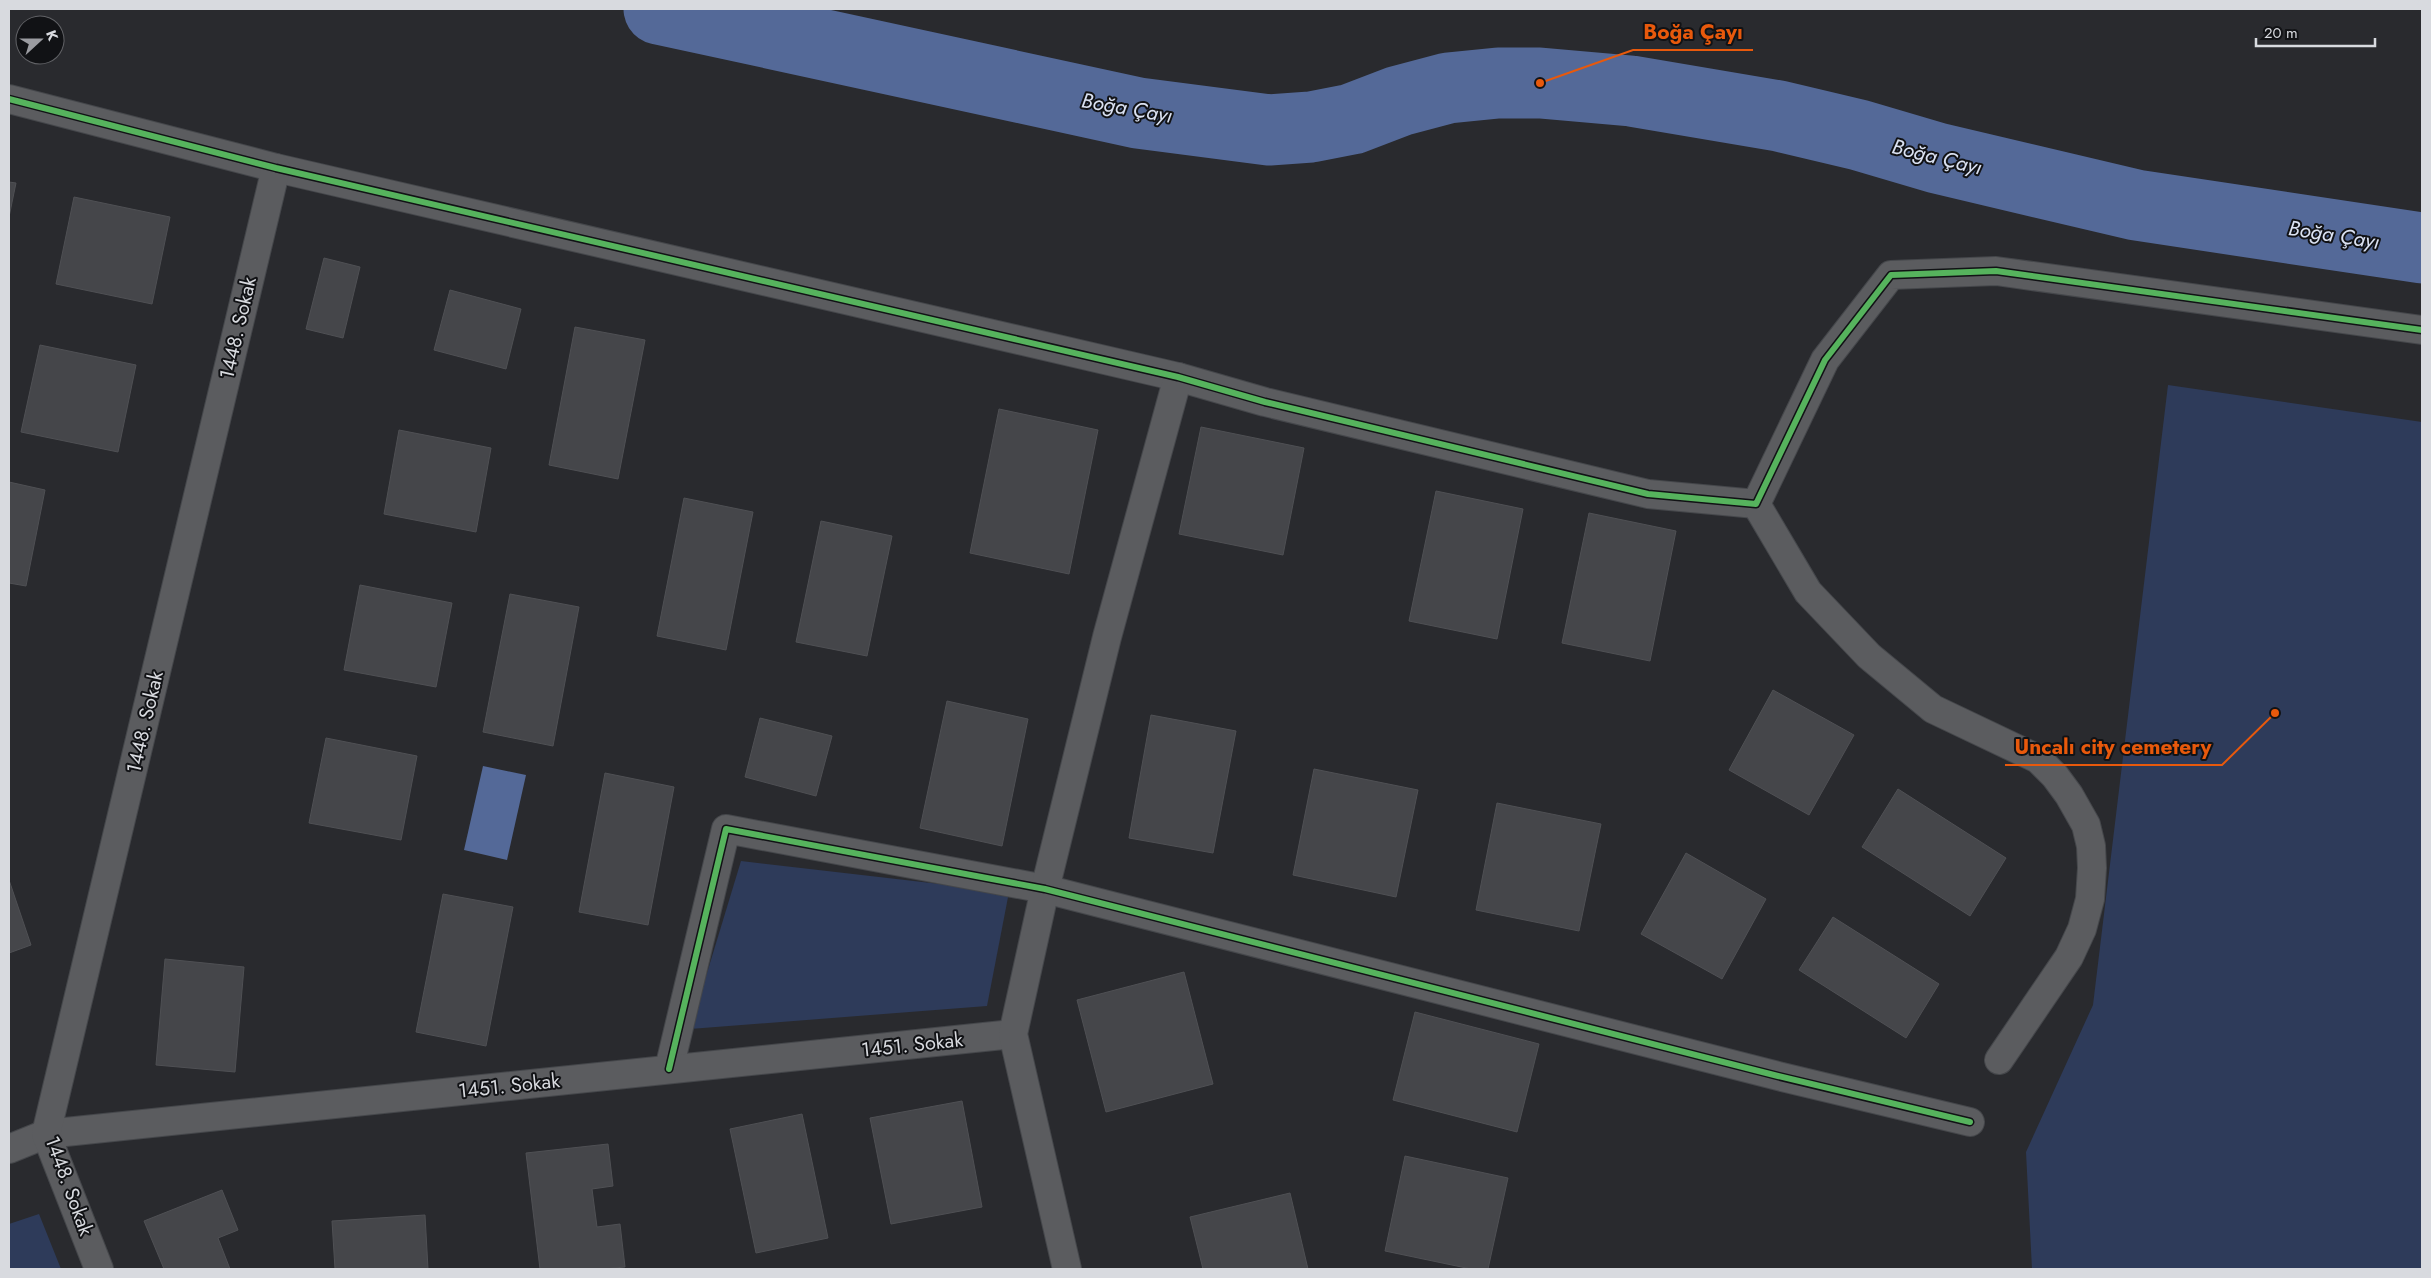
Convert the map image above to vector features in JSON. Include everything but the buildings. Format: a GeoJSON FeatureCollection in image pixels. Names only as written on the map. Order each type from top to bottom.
{"type":"FeatureCollection","features":[{"type":"Feature","properties":{"kind":"street"},"geometry":{"type":"LineString","coordinates":[[9,99],[276,168],[1178,377],[1265,402],[1648,494],[1756,504]]}},
{"type":"Feature","properties":{"kind":"street","name":"1448. Sokak"},"geometry":{"type":"LineString","coordinates":[[99,1269],[46,1134],[276,168]]}},
{"type":"Feature","properties":{"kind":"street"},"geometry":{"type":"LineString","coordinates":[[1756,504],[1825,360],[1891,275],[1996,271],[2422,330]]}},
{"type":"Feature","properties":{"kind":"street"},"geometry":{"type":"LineString","coordinates":[[1067,1269],[1013,1034],[1045,889],[1107,638],[1178,377]]}},
{"type":"Feature","properties":{"kind":"street"},"geometry":{"type":"LineString","coordinates":[[1756,504],[1808,592],[1868,656],[1933,709],[2038,759],[2055,776],[2069,795],[2086,825],[2091,846],[2092,868],[2090,899],[2082,929],[2069,957],[1999,1060]]}},
{"type":"Feature","properties":{"kind":"street"},"geometry":{"type":"LineString","coordinates":[[669,1069],[726,828],[1045,889],[1778,1076],[1970,1122]]}},
{"type":"Feature","properties":{"kind":"street","name":"1451. Sokak"},"geometry":{"type":"LineString","coordinates":[[9,1149],[46,1134],[1013,1034]]}},
{"type":"Feature","properties":{"kind":"shaded area"},"geometry":{"type":"Polygon","coordinates":[[[2168,385],[2422,422],[2422,1269],[2032,1269],[2026,1152],[2093,1005],[2168,385]]]}},
{"type":"Feature","properties":{"kind":"shaded area"},"geometry":{"type":"Polygon","coordinates":[[[483,766],[526,775],[507,860],[464,850],[483,766]]]}},
{"type":"Feature","properties":{"kind":"shaded area"},"geometry":{"type":"Polygon","coordinates":[[[741,861],[1009,892],[987,1006],[690,1029],[741,861]]]}},
{"type":"Feature","properties":{"kind":"shaded area"},"geometry":{"type":"Polygon","coordinates":[[[39,1214],[61,1269],[9,1269],[9,1224],[39,1214]]]}},
{"type":"Feature","properties":{"kind":"waterway","name":"Boğa Çayı"},"geometry":{"type":"LineString","coordinates":[[659,9],[1138,113],[1269,130],[1311,127],[1352,119],[1399,101],[1448,88],[1498,83],[1540,83],[1631,91],[1779,116],[1859,135],[1937,158],[2136,205],[2422,248]]}},
{"type":"Feature","properties":{"kind":"cycle path"},"geometry":{"type":"LineString","coordinates":[[9,99],[276,168],[1178,377],[1265,402],[1648,494],[1756,504],[1825,360],[1891,275],[1996,271],[2422,330]]}},
{"type":"Feature","properties":{"kind":"cycle path"},"geometry":{"type":"LineString","coordinates":[[669,1069],[726,829],[1045,889],[1778,1076],[1970,1122]]}},
{"type":"Feature","properties":{"kind":"place","name":"Boğa Çayı"},"geometry":{"type":"Point","coordinates":[1540,83]}},
{"type":"Feature","properties":{"kind":"place","name":"Uncalı city cemetery"},"geometry":{"type":"Point","coordinates":[2275,713]}}]}
